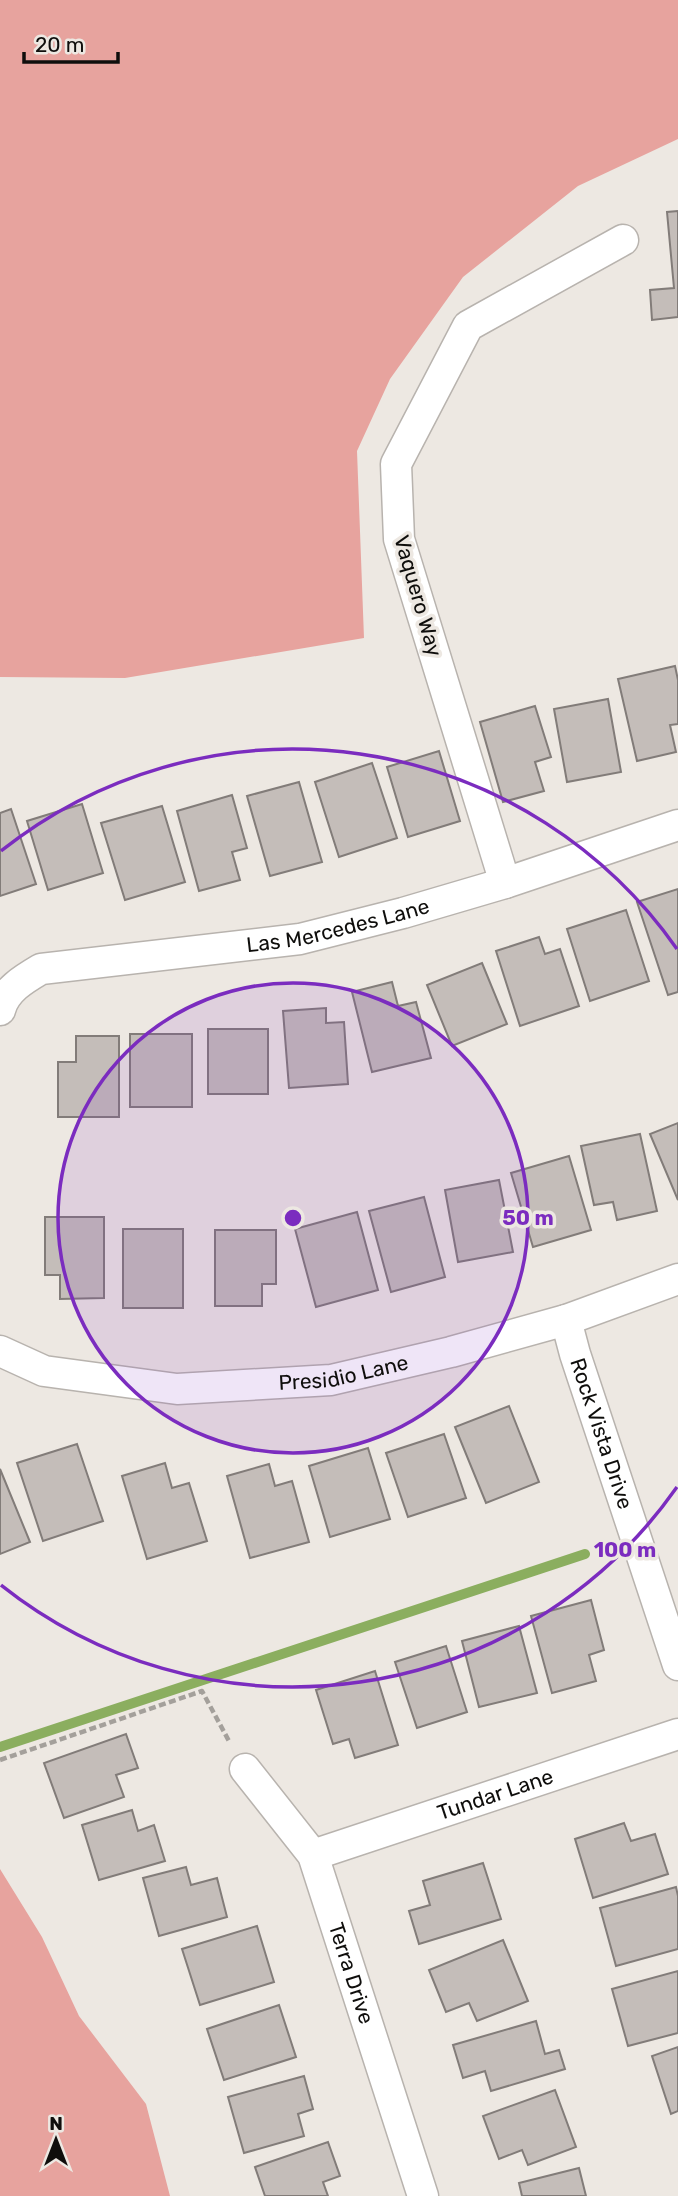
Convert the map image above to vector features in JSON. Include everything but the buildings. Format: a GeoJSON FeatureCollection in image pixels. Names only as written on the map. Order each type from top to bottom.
{"type":"FeatureCollection","features":[{"type":"Feature","properties":{"kind":"street","name":"Vaquero Way"},"geometry":{"type":"LineString","coordinates":[[505,883],[399,539],[396,464],[468,326],[623,240]]}},
{"type":"Feature","properties":{"kind":"street","name":"Las Mercedes Lane"},"geometry":{"type":"LineString","coordinates":[[1,1007],[19,982],[40,970],[300,939],[505,883],[678,825]]}},
{"type":"Feature","properties":{"kind":"street","name":"Presidio Lane"},"geometry":{"type":"LineString","coordinates":[[0,1351],[44,1371],[177,1389],[331,1380],[451,1352],[566,1320],[678,1279]]}},
{"type":"Feature","properties":{"kind":"street","name":"Rock Vista Drive"},"geometry":{"type":"LineString","coordinates":[[566,1320],[678,1665]]}},
{"type":"Feature","properties":{"kind":"street","name":"Tundar Lane"},"geometry":{"type":"LineString","coordinates":[[313,1855],[678,1734]]}},
{"type":"Feature","properties":{"kind":"street","name":"Terra Drive"},"geometry":{"type":"LineString","coordinates":[[245,1769],[313,1855],[423,2196]]}},
{"type":"Feature","properties":{"kind":"path"},"geometry":{"type":"LineString","coordinates":[[0,1760],[202,1691],[245,1769]]}},
{"type":"Feature","properties":{"kind":"shaded area"},"geometry":{"type":"Polygon","coordinates":[[[0,0],[678,0],[678,139],[578,186],[463,277],[390,379],[357,451],[364,638],[125,678],[0,677],[0,0]]]}},
{"type":"Feature","properties":{"kind":"shaded area"},"geometry":{"type":"Polygon","coordinates":[[[0,1869],[42,1937],[79,2016],[146,2104],[170,2196],[0,2196],[0,1869]]]}},
{"type":"Feature","properties":{"kind":"waterway"},"geometry":{"type":"LineString","coordinates":[[0,1747],[585,1554]]}}]}
